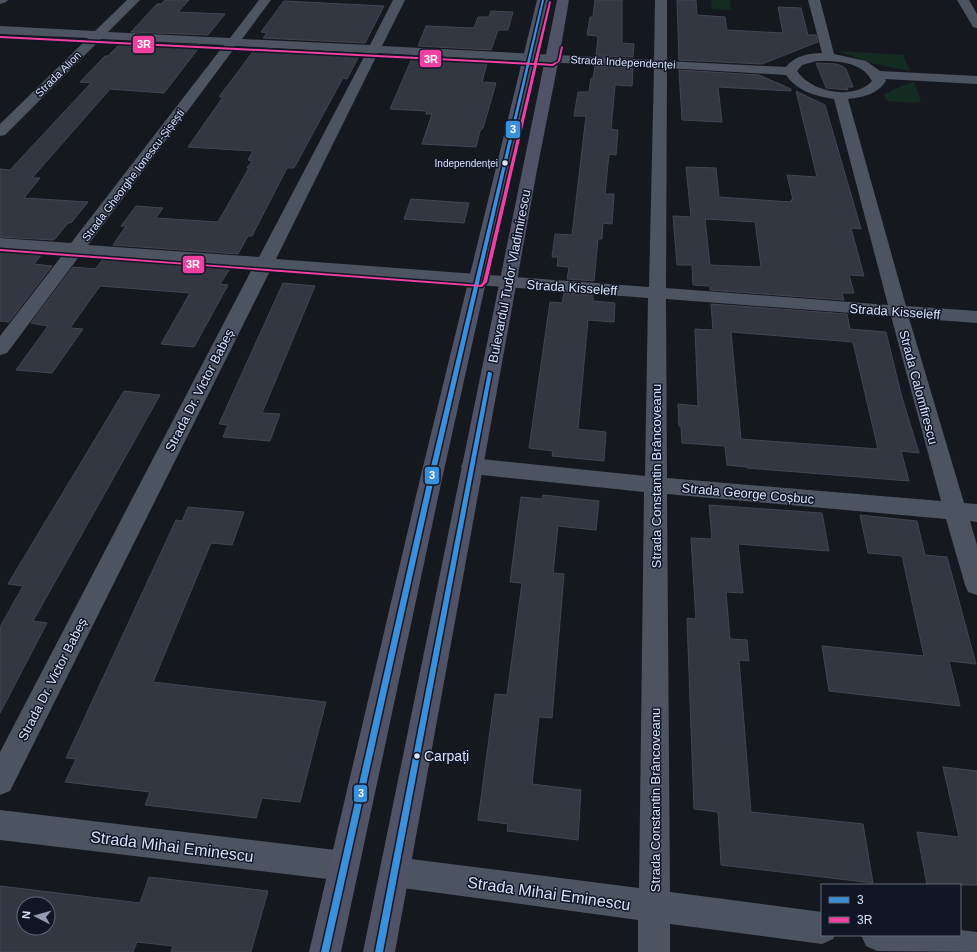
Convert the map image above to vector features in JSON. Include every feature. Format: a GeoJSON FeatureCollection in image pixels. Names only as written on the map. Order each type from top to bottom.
{"type":"FeatureCollection","features":[{"type":"Feature","properties":{"kind":"main road","name":"Bulevardul Tudor Vladimirescu"},"geometry":{"type":"LineString","coordinates":[[324,952],[431,479],[543,0]]}},
{"type":"Feature","properties":{"kind":"main road","name":"Bulevardul Tudor Vladimirescu"},"geometry":{"type":"LineString","coordinates":[[379,952],[563,0]]}},
{"type":"Feature","properties":{"kind":"street","name":"Strada Alion"},"geometry":{"type":"LineString","coordinates":[[0,132],[134,0]]}},
{"type":"Feature","properties":{"kind":"street","name":"Strada Gheorghe Ionescu-Șișești"},"geometry":{"type":"LineString","coordinates":[[0,349],[265,0]]}},
{"type":"Feature","properties":{"kind":"street","name":"Strada Dr. Victor Babeș"},"geometry":{"type":"LineString","coordinates":[[0,781],[399,0]]}},
{"type":"Feature","properties":{"kind":"street","name":"Strada Constantin Brâncoveanu"},"geometry":{"type":"LineString","coordinates":[[654,952],[656,401],[662,0]]}},
{"type":"Feature","properties":{"kind":"street"},"geometry":{"type":"LineString","coordinates":[[814,0],[829,57]]}},
{"type":"Feature","properties":{"kind":"street"},"geometry":{"type":"LineString","coordinates":[[963,0],[977,24]]}},
{"type":"Feature","properties":{"kind":"street","name":"Strada Independenței"},"geometry":{"type":"LineString","coordinates":[[0,30],[530,56],[790,71]]}},
{"type":"Feature","properties":{"kind":"street"},"geometry":{"type":"LineString","coordinates":[[877,75],[879,81],[876,87],[868,92],[840,95],[825,93],[805,86],[792,77],[790,71],[792,66],[802,60],[817,57],[829,57],[863,65],[877,75],[977,80]]}},
{"type":"Feature","properties":{"kind":"street","name":"Strada Calomfirescu"},"geometry":{"type":"LineString","coordinates":[[840,95],[925,409],[977,586]]}},
{"type":"Feature","properties":{"kind":"street","name":"Strada Kisseleff"},"geometry":{"type":"LineString","coordinates":[[0,243],[977,317]]}},
{"type":"Feature","properties":{"kind":"street","name":"Strada George Coșbuc"},"geometry":{"type":"LineString","coordinates":[[472,466],[656,485],[977,513]]}},
{"type":"Feature","properties":{"kind":"street","name":"Strada Mihai Eminescu"},"geometry":{"type":"LineString","coordinates":[[0,825],[344,866]]}},
{"type":"Feature","properties":{"kind":"street","name":"Strada Mihai Eminescu"},"geometry":{"type":"LineString","coordinates":[[395,872],[821,928]]}},
{"type":"Feature","properties":{"kind":"street"},"geometry":{"type":"LineString","coordinates":[[885,936],[977,948]]}},
{"type":"Feature","properties":{"kind":"green space"},"geometry":{"type":"Polygon","coordinates":[[[711,0],[730,0],[731,10],[712,9],[711,0]]]}},
{"type":"Feature","properties":{"kind":"green space"},"geometry":{"type":"Polygon","coordinates":[[[838,51],[903,55],[910,71],[871,63],[838,51]]]}},
{"type":"Feature","properties":{"kind":"green space"},"geometry":{"type":"Polygon","coordinates":[[[914,82],[921,101],[914,103],[886,101],[884,95],[899,87],[914,82]]]}},
{"type":"Feature","properties":{"kind":"building"},"geometry":{"type":"Polygon","coordinates":[[[165,0],[189,0],[178,12],[225,14],[208,35],[131,32],[157,4],[161,4],[165,0]]]}},
{"type":"Feature","properties":{"kind":"building"},"geometry":{"type":"Polygon","coordinates":[[[595,0],[622,0],[622,43],[634,44],[633,57],[596,56],[598,36],[587,35],[590,17],[593,17],[595,0]]]}},
{"type":"Feature","properties":{"kind":"building"},"geometry":{"type":"Polygon","coordinates":[[[677,0],[696,0],[697,15],[725,17],[727,30],[783,33],[778,7],[801,8],[808,35],[816,35],[818,42],[762,64],[679,60],[677,0]]]}},
{"type":"Feature","properties":{"kind":"building"},"geometry":{"type":"Polygon","coordinates":[[[284,1],[384,6],[365,43],[263,38],[267,33],[261,32],[284,1]]]}},
{"type":"Feature","properties":{"kind":"building"},"geometry":{"type":"Polygon","coordinates":[[[491,11],[513,12],[508,30],[498,30],[491,50],[418,46],[426,26],[474,28],[478,17],[489,17],[491,11]]]}},
{"type":"Feature","properties":{"kind":"building"},"geometry":{"type":"Polygon","coordinates":[[[122,42],[201,45],[164,93],[110,89],[32,178],[40,178],[24,198],[88,202],[71,223],[68,223],[54,240],[0,237],[0,169],[10,170],[91,83],[80,82],[105,56],[108,56],[122,42]]]}},
{"type":"Feature","properties":{"kind":"building"},"geometry":{"type":"Polygon","coordinates":[[[255,49],[360,54],[347,79],[343,78],[294,168],[287,168],[252,236],[248,236],[238,254],[113,245],[126,226],[121,226],[136,206],[163,208],[156,218],[218,222],[249,168],[247,168],[252,161],[248,160],[253,151],[188,147],[223,97],[219,97],[255,49]]]}},
{"type":"Feature","properties":{"kind":"building"},"geometry":{"type":"Polygon","coordinates":[[[413,56],[488,60],[482,82],[496,83],[476,147],[422,144],[432,114],[426,114],[427,111],[390,109],[413,56]]]}},
{"type":"Feature","properties":{"kind":"building"},"geometry":{"type":"Polygon","coordinates":[[[816,63],[836,64],[842,66],[846,69],[853,87],[847,87],[848,90],[826,88],[816,63]]]}},
{"type":"Feature","properties":{"kind":"building"},"geometry":{"type":"Polygon","coordinates":[[[595,66],[633,68],[632,86],[615,85],[611,129],[618,130],[616,155],[609,154],[605,194],[614,194],[612,224],[603,223],[602,239],[598,239],[594,281],[567,279],[569,267],[557,266],[558,257],[552,257],[555,234],[572,235],[586,116],[574,116],[578,92],[589,92],[595,66]]]}},
{"type":"Feature","properties":{"kind":"building"},"geometry":{"type":"Polygon","coordinates":[[[679,70],[759,75],[791,89],[791,91],[718,87],[722,122],[682,120],[679,70]]]}},
{"type":"Feature","properties":{"kind":"building"},"geometry":{"type":"Polygon","coordinates":[[[796,91],[825,105],[861,229],[851,228],[864,276],[849,275],[854,293],[842,293],[844,300],[710,290],[710,286],[693,285],[692,265],[677,265],[673,216],[691,217],[686,167],[716,168],[719,197],[791,202],[791,200],[793,200],[787,175],[817,177],[796,91]],[[705,219],[710,265],[761,267],[755,222],[705,219]]]}},
{"type":"Feature","properties":{"kind":"building"},"geometry":{"type":"Polygon","coordinates":[[[411,199],[469,203],[464,223],[404,219],[411,199]]]}},
{"type":"Feature","properties":{"kind":"building"},"geometry":{"type":"Polygon","coordinates":[[[0,250],[43,253],[34,264],[52,266],[9,322],[0,321],[0,250]]]}},
{"type":"Feature","properties":{"kind":"building"},"geometry":{"type":"Polygon","coordinates":[[[105,257],[231,267],[220,284],[228,285],[194,347],[161,344],[190,293],[100,286],[70,328],[83,329],[52,373],[16,370],[48,326],[31,323],[73,267],[95,269],[105,257]]]}},
{"type":"Feature","properties":{"kind":"building"},"geometry":{"type":"Polygon","coordinates":[[[283,283],[315,286],[262,413],[280,414],[270,441],[223,437],[228,425],[219,424],[283,283]]]}},
{"type":"Feature","properties":{"kind":"building"},"geometry":{"type":"Polygon","coordinates":[[[564,293],[593,295],[593,301],[615,303],[614,322],[588,320],[578,429],[606,432],[604,461],[552,456],[553,451],[529,448],[550,302],[562,303],[564,293]]]}},
{"type":"Feature","properties":{"kind":"building"},"geometry":{"type":"Polygon","coordinates":[[[711,304],[847,314],[850,329],[886,332],[901,394],[919,453],[901,451],[909,481],[747,468],[727,465],[725,446],[682,443],[681,427],[679,426],[678,404],[698,406],[695,329],[713,330],[711,304]],[[731,332],[741,439],[878,449],[853,342],[731,332]]]}},
{"type":"Feature","properties":{"kind":"building"},"geometry":{"type":"Polygon","coordinates":[[[124,391],[160,395],[33,621],[47,623],[0,713],[0,627],[23,586],[8,584],[124,391]]]}},
{"type":"Feature","properties":{"kind":"building"},"geometry":{"type":"Polygon","coordinates":[[[543,495],[599,501],[596,530],[558,526],[553,573],[564,574],[552,718],[539,717],[532,784],[581,790],[578,840],[507,831],[508,824],[478,820],[495,694],[507,695],[522,583],[510,582],[521,497],[542,499],[543,495]]]}},
{"type":"Feature","properties":{"kind":"building"},"geometry":{"type":"Polygon","coordinates":[[[709,505],[822,513],[829,551],[738,544],[743,593],[726,592],[730,639],[747,640],[749,661],[739,660],[751,812],[863,824],[873,883],[721,865],[718,812],[694,809],[687,618],[696,619],[691,538],[712,539],[709,505]]]}},
{"type":"Feature","properties":{"kind":"building"},"geometry":{"type":"Polygon","coordinates":[[[188,507],[244,512],[232,545],[211,543],[153,682],[326,702],[300,802],[262,798],[256,818],[145,805],[150,792],[65,782],[76,759],[66,758],[176,520],[182,521],[188,507]]]}},
{"type":"Feature","properties":{"kind":"building"},"geometry":{"type":"Polygon","coordinates":[[[860,515],[917,521],[925,555],[947,557],[976,664],[949,661],[960,706],[829,691],[822,646],[924,656],[902,556],[868,553],[860,515]]]}},
{"type":"Feature","properties":{"kind":"building"},"geometry":{"type":"Polygon","coordinates":[[[943,767],[977,771],[977,885],[927,884],[917,832],[959,837],[943,767]]]}},
{"type":"Feature","properties":{"kind":"building"},"geometry":{"type":"Polygon","coordinates":[[[149,877],[268,891],[251,952],[171,952],[173,946],[137,942],[133,952],[0,952],[0,886],[140,903],[149,877]]]}},
{"type":"Feature","properties":{"kind":"transit line","name":"3"},"geometry":{"type":"LineString","coordinates":[[325,952],[431,479],[543,0]]}},
{"type":"Feature","properties":{"kind":"transit line","name":"3R"},"geometry":{"type":"LineString","coordinates":[[0,250],[481,286],[485,282],[550,2]]}},
{"type":"Feature","properties":{"kind":"transit line","name":"3R"},"geometry":{"type":"LineString","coordinates":[[0,37],[553,65],[559,61],[562,47]]}},
{"type":"Feature","properties":{"kind":"transit line","name":"3"},"geometry":{"type":"LineString","coordinates":[[379,952],[490,373]]}},
{"type":"Feature","properties":{"kind":"place","name":"Independenței"},"geometry":{"type":"Point","coordinates":[505,163]}},
{"type":"Feature","properties":{"kind":"place","name":"Carpați"},"geometry":{"type":"Point","coordinates":[417,756]}}]}
